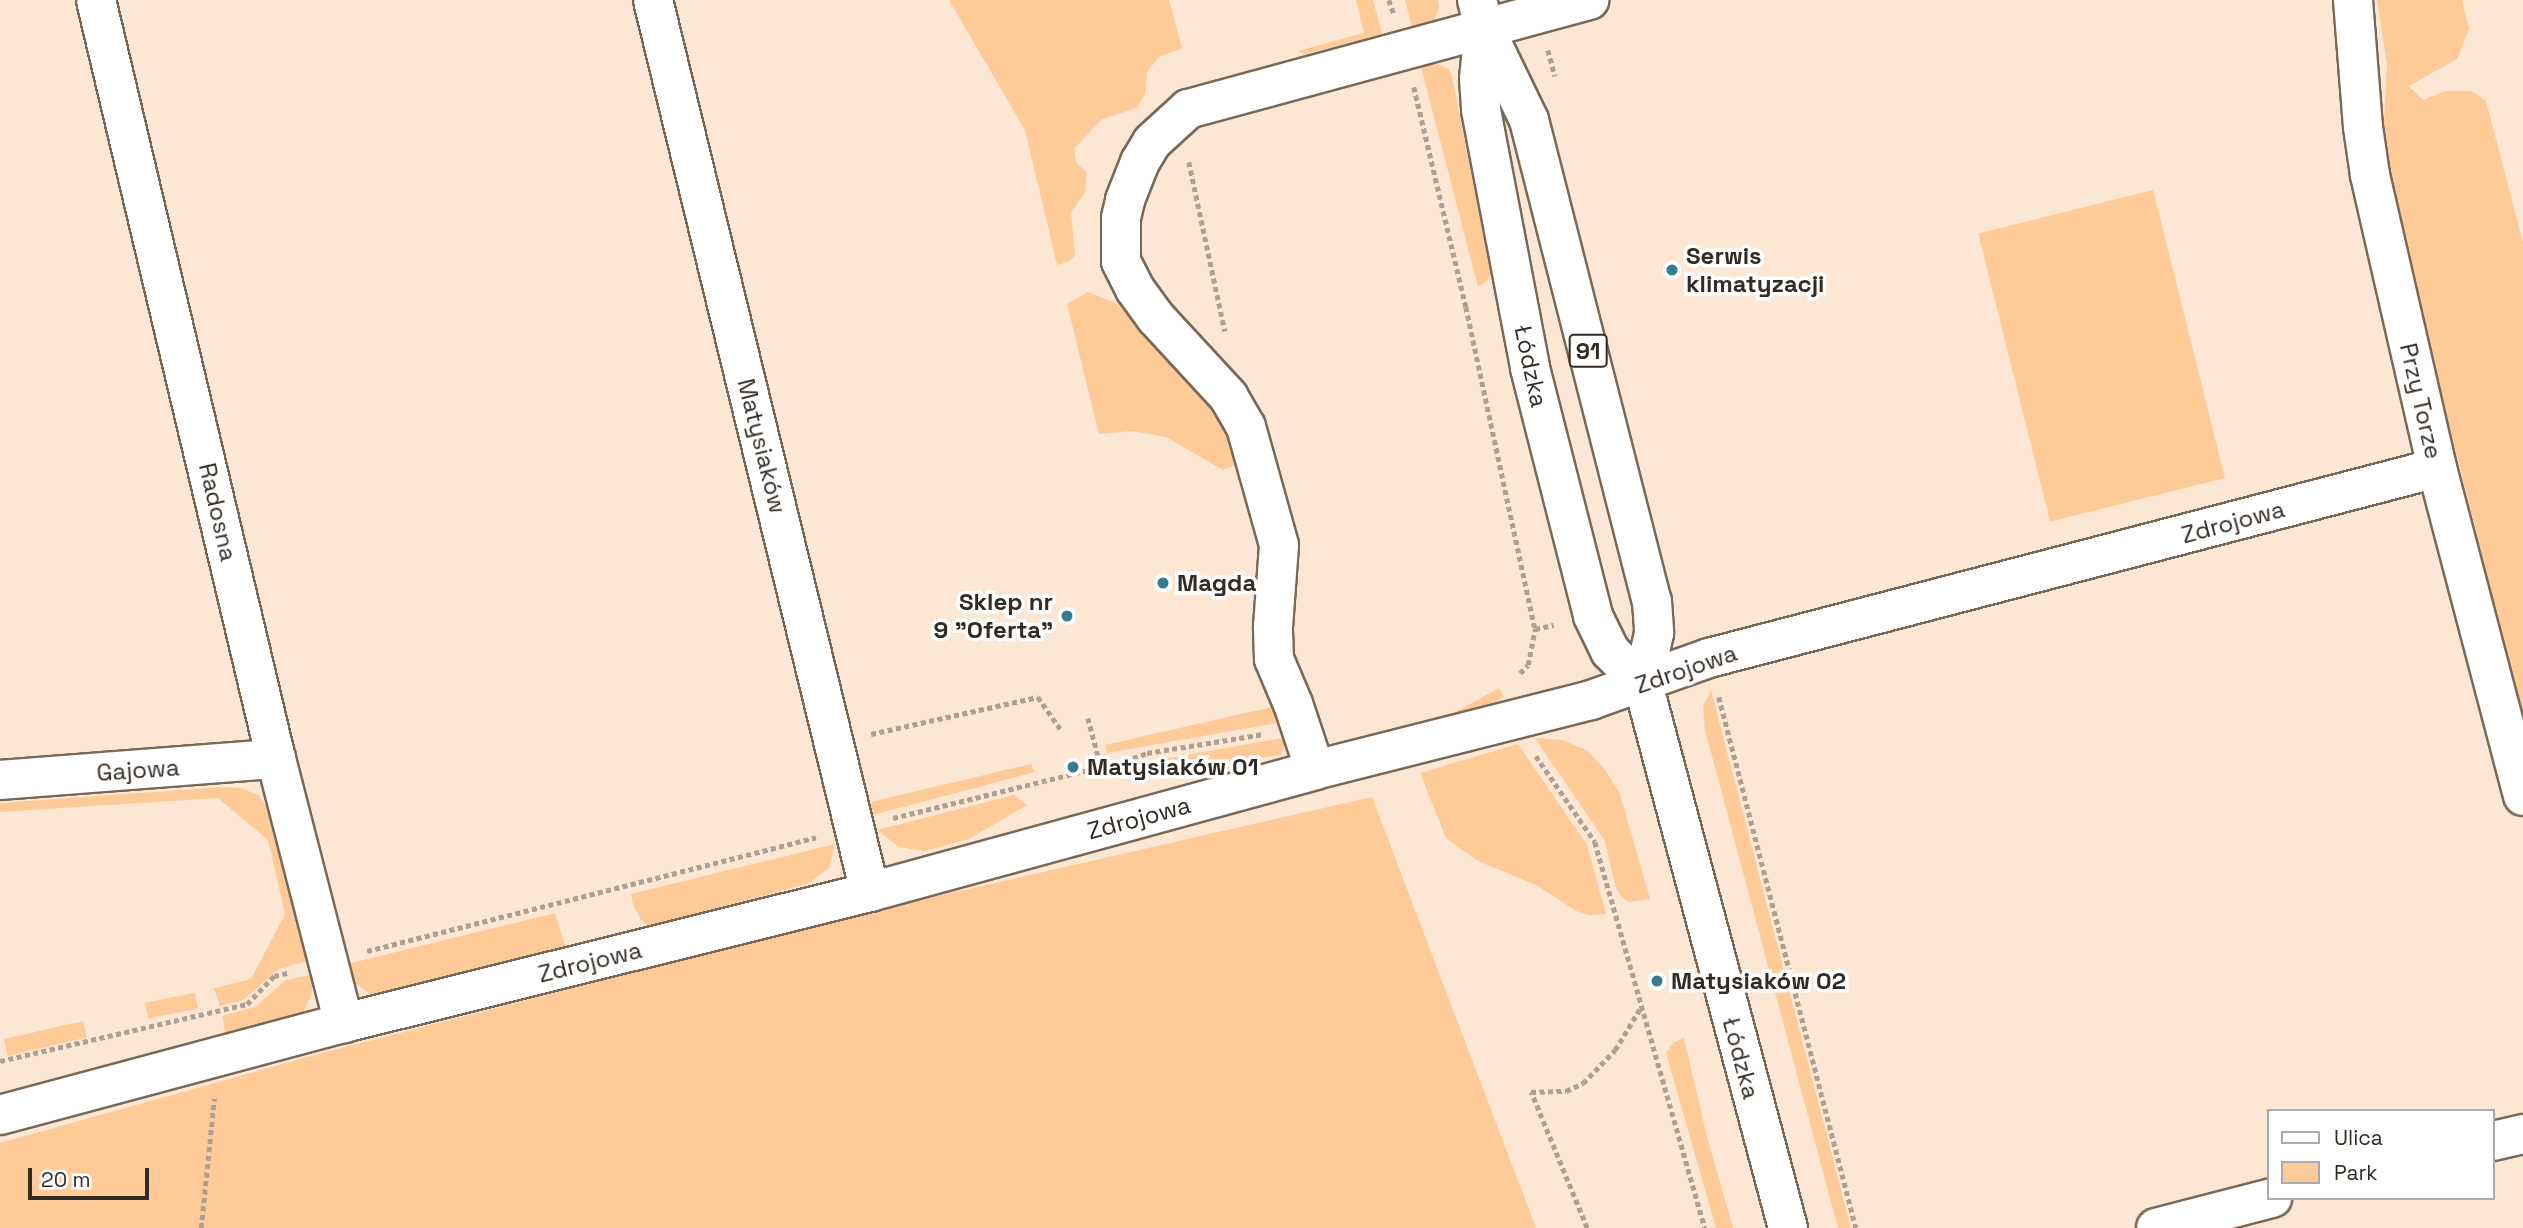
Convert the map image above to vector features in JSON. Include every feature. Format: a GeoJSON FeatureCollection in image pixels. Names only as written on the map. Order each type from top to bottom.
{"type":"FeatureCollection","features":[{"type":"Feature","properties":{"kind":"street","name":"Radosna"},"geometry":{"type":"LineString","coordinates":[[96,0],[276,760],[344,1023]]}},
{"type":"Feature","properties":{"kind":"street","name":"Matysiaków"},"geometry":{"type":"LineString","coordinates":[[653,0],[870,892]]}},
{"type":"Feature","properties":{"kind":"street"},"geometry":{"type":"LineString","coordinates":[[1315,770],[1293,704],[1274,659],[1273,626],[1279,545],[1246,428],[1230,397],[1156,318],[1135,289],[1121,261],[1121,218],[1140,162],[1167,125],[1188,109],[1404,49],[1481,14],[1589,0]]}},
{"type":"Feature","properties":{"kind":"street","name":"Przy Torze"},"geometry":{"type":"LineString","coordinates":[[2353,0],[2362,127],[2370,175],[2437,468],[2523,796]]}},
{"type":"Feature","properties":{"kind":"street","name":"Łódzka"},"geometry":{"type":"LineString","coordinates":[[1481,14],[1481,110],[1530,368],[1593,616],[1610,651],[1643,684]]}},
{"type":"Feature","properties":{"kind":"street","name":"Łódzka"},"geometry":{"type":"LineString","coordinates":[[1481,14],[1529,120],[1652,601],[1654,633],[1643,684],[1788,1228]]}},
{"type":"Feature","properties":{"kind":"street","name":"Zdrojowa"},"geometry":{"type":"LineString","coordinates":[[0,1115],[344,1023],[870,892],[1315,770],[1643,684],[1709,659],[2437,468]]}},
{"type":"Feature","properties":{"kind":"street","name":"Gajowa"},"geometry":{"type":"LineString","coordinates":[[0,780],[276,760]]}},
{"type":"Feature","properties":{"kind":"street"},"geometry":{"type":"LineString","coordinates":[[2495,1141],[2523,1134]]}},
{"type":"Feature","properties":{"kind":"street"},"geometry":{"type":"LineString","coordinates":[[2157,1228],[2268,1199]]}},
{"type":"Feature","properties":{"kind":"path"},"geometry":{"type":"LineString","coordinates":[[1390,0],[1466,307],[1535,629]]}},
{"type":"Feature","properties":{"kind":"path"},"geometry":{"type":"LineString","coordinates":[[1188,109],[1188,154],[1226,334]]}},
{"type":"Feature","properties":{"kind":"path"},"geometry":{"type":"LineString","coordinates":[[1523,673],[1516,689],[1521,717],[1532,750],[1595,842],[1705,1228]]}},
{"type":"Feature","properties":{"kind":"path"},"geometry":{"type":"LineString","coordinates":[[869,734],[1038,697],[1060,729]]}},
{"type":"Feature","properties":{"kind":"path"},"geometry":{"type":"LineString","coordinates":[[1088,718],[1101,767]]}},
{"type":"Feature","properties":{"kind":"path"},"geometry":{"type":"LineString","coordinates":[[1587,1228],[1531,1093],[1566,1091],[1584,1083],[1615,1051],[1642,1007]]}},
{"type":"Feature","properties":{"kind":"path"},"geometry":{"type":"LineString","coordinates":[[201,1228],[218,1056]]}},
{"type":"Feature","properties":{"kind":"green space"},"geometry":{"type":"Polygon","coordinates":[[[949,0],[1169,0],[1182,48],[1159,57],[1147,72],[1145,94],[1137,108],[1102,119],[1074,149],[1076,162],[1087,173],[1085,193],[1071,212],[1075,256],[1068,262],[1057,265],[1025,130],[949,0]]]}},
{"type":"Feature","properties":{"kind":"green space"},"geometry":{"type":"Polygon","coordinates":[[[1356,0],[1373,0],[1382,34],[1305,54],[1298,51],[1364,33],[1356,0]]]}},
{"type":"Feature","properties":{"kind":"green space"},"geometry":{"type":"Polygon","coordinates":[[[1405,0],[1438,0],[1439,7],[1432,26],[1413,31],[1405,0]]]}},
{"type":"Feature","properties":{"kind":"green space"},"geometry":{"type":"Polygon","coordinates":[[[2377,0],[2462,0],[2469,29],[2457,59],[2409,86],[2423,100],[2445,91],[2472,91],[2486,101],[2523,243],[2523,716],[2382,160],[2387,64],[2377,0]]]}},
{"type":"Feature","properties":{"kind":"green space"},"geometry":{"type":"Polygon","coordinates":[[[1430,62],[1448,68],[1452,76],[1491,273],[1486,282],[1478,287],[1420,63],[1430,62]]]}},
{"type":"Feature","properties":{"kind":"green space"},"geometry":{"type":"Polygon","coordinates":[[[2153,190],[2225,478],[2050,522],[1978,234],[2153,190]]]}},
{"type":"Feature","properties":{"kind":"green space"},"geometry":{"type":"Polygon","coordinates":[[[1088,292],[1116,303],[1204,389],[1233,433],[1235,465],[1223,470],[1166,437],[1132,431],[1099,434],[1067,304],[1088,292]]]}},
{"type":"Feature","properties":{"kind":"green space"},"geometry":{"type":"Polygon","coordinates":[[[1499,688],[1504,697],[1395,757],[1391,748],[1499,688]]]}},
{"type":"Feature","properties":{"kind":"green space"},"geometry":{"type":"Polygon","coordinates":[[[1711,690],[1851,1228],[1838,1228],[1705,730],[1703,706],[1711,690]]]}},
{"type":"Feature","properties":{"kind":"green space"},"geometry":{"type":"Polygon","coordinates":[[[1281,705],[1284,722],[1107,753],[1105,745],[1281,705]]]}},
{"type":"Feature","properties":{"kind":"green space"},"geometry":{"type":"Polygon","coordinates":[[[1288,737],[1281,755],[1145,773],[1153,761],[1288,737]]]}},
{"type":"Feature","properties":{"kind":"green space"},"geometry":{"type":"Polygon","coordinates":[[[1535,738],[1562,740],[1588,751],[1606,771],[1620,794],[1650,899],[1629,902],[1616,889],[1605,841],[1535,738]]]}},
{"type":"Feature","properties":{"kind":"green space"},"geometry":{"type":"Polygon","coordinates":[[[1518,744],[1587,845],[1606,914],[1589,915],[1576,911],[1538,886],[1478,861],[1446,838],[1420,773],[1518,744]]]}},
{"type":"Feature","properties":{"kind":"green space"},"geometry":{"type":"Polygon","coordinates":[[[1031,764],[1035,772],[869,816],[871,802],[1031,764]]]}},
{"type":"Feature","properties":{"kind":"green space"},"geometry":{"type":"Polygon","coordinates":[[[223,787],[241,788],[258,795],[272,814],[309,961],[279,969],[243,1000],[220,1006],[214,988],[251,979],[285,914],[268,840],[218,798],[0,812],[0,803],[223,787]]]}},
{"type":"Feature","properties":{"kind":"green space"},"geometry":{"type":"Polygon","coordinates":[[[1014,795],[1027,805],[969,839],[924,851],[899,847],[877,830],[1014,795]]]}},
{"type":"Feature","properties":{"kind":"green space"},"geometry":{"type":"Polygon","coordinates":[[[1372,797],[1536,1228],[0,1228],[0,1143],[326,1052],[868,912],[1372,797]]]}},
{"type":"Feature","properties":{"kind":"green space"},"geometry":{"type":"Polygon","coordinates":[[[835,844],[829,868],[807,884],[649,926],[641,920],[633,905],[631,894],[835,844]]]}},
{"type":"Feature","properties":{"kind":"green space"},"geometry":{"type":"Polygon","coordinates":[[[555,913],[565,946],[375,997],[356,984],[347,964],[555,913]]]}},
{"type":"Feature","properties":{"kind":"green space"},"geometry":{"type":"Polygon","coordinates":[[[312,975],[312,993],[302,1016],[226,1036],[222,1016],[255,1007],[286,980],[312,975]]]}},
{"type":"Feature","properties":{"kind":"green space"},"geometry":{"type":"Polygon","coordinates":[[[195,993],[198,1009],[148,1018],[145,1003],[195,993]]]}},
{"type":"Feature","properties":{"kind":"green space"},"geometry":{"type":"Polygon","coordinates":[[[83,1021],[87,1038],[8,1056],[4,1039],[83,1021]]]}},
{"type":"Feature","properties":{"kind":"green space"},"geometry":{"type":"Polygon","coordinates":[[[1684,1038],[1706,1133],[1733,1228],[1716,1228],[1666,1053],[1673,1043],[1684,1038]]]}},
{"type":"Feature","properties":{"kind":"place","name":"Serwis klimatyzacji"},"geometry":{"type":"Point","coordinates":[1672,270]}},
{"type":"Feature","properties":{"kind":"place","name":"Magda"},"geometry":{"type":"Point","coordinates":[1163,583]}},
{"type":"Feature","properties":{"kind":"place","name":"Sklep nr 9 \"Oferta\""},"geometry":{"type":"Point","coordinates":[1067,616]}},
{"type":"Feature","properties":{"kind":"place","name":"Matysiaków 01"},"geometry":{"type":"Point","coordinates":[1073,767]}},
{"type":"Feature","properties":{"kind":"place","name":"Matysiaków 02"},"geometry":{"type":"Point","coordinates":[1657,981]}}]}
